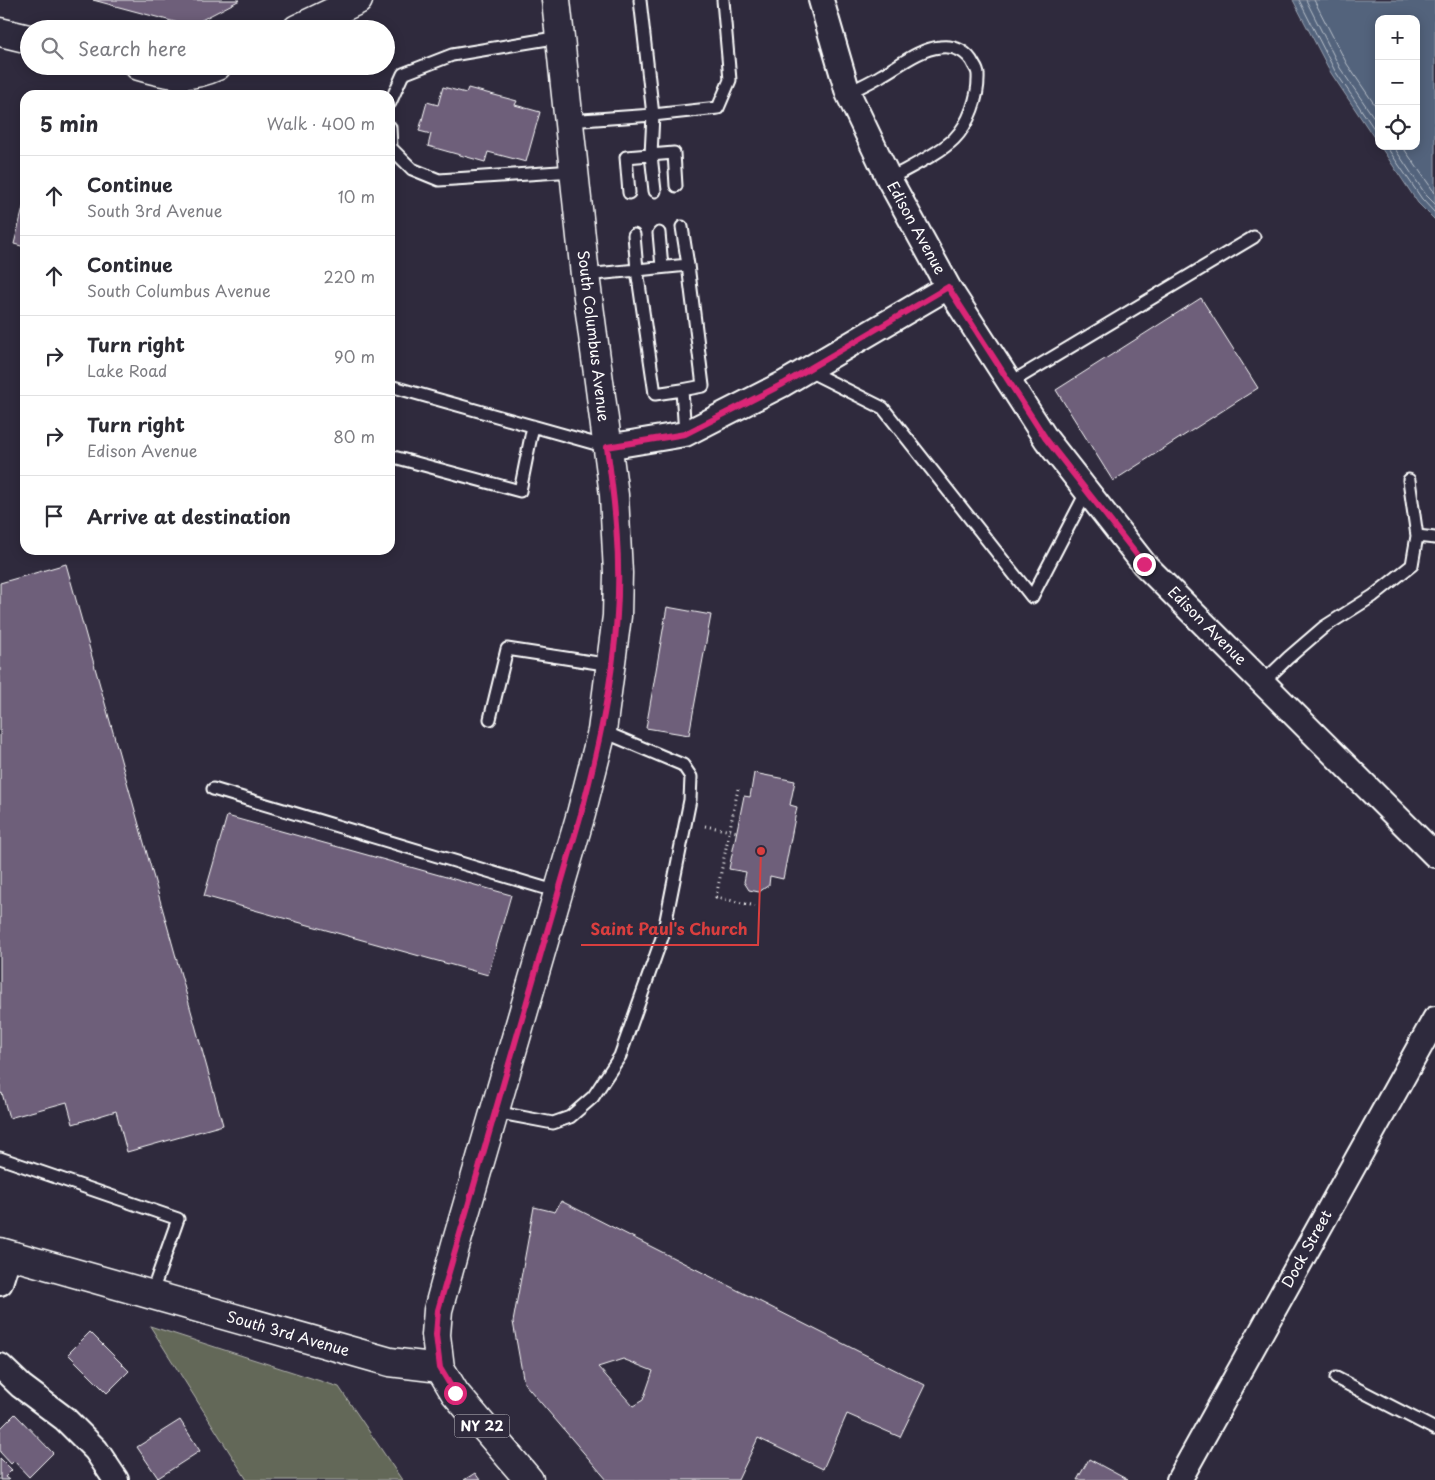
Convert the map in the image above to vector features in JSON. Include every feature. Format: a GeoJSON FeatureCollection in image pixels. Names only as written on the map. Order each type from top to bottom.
{"type":"FeatureCollection","features":[{"type":"Feature","properties":{"kind":"main road"},"geometry":{"type":"LineString","coordinates":[[310,20],[329,6],[358,0]]}},
{"type":"Feature","properties":{"kind":"main road","name":"South Columbus Avenue"},"geometry":{"type":"LineString","coordinates":[[440,1368],[436,1335],[438,1310],[581,814],[602,731],[617,616],[618,574],[614,495],[585,275],[556,0]]}},
{"type":"Feature","properties":{"kind":"main road"},"geometry":{"type":"LineString","coordinates":[[0,32],[20,37]]}},
{"type":"Feature","properties":{"kind":"main road","name":"South 3rd Avenue"},"geometry":{"type":"LineString","coordinates":[[4,1253],[390,1362],[440,1368]]}},
{"type":"Feature","properties":{"kind":"main road","name":"NY 22"},"geometry":{"type":"LineString","coordinates":[[440,1368],[460,1400],[530,1480]]}},
{"type":"Feature","properties":{"kind":"street","name":"Edison Avenue"},"geometry":{"type":"LineString","coordinates":[[821,0],[848,93],[889,179],[948,287],[1046,439],[1144,564],[1435,855]]}},
{"type":"Feature","properties":{"kind":"street"},"geometry":{"type":"LineString","coordinates":[[607,447],[685,434],[783,384],[948,287]]}},
{"type":"Feature","properties":{"kind":"street","name":"Dock Street"},"geometry":{"type":"LineString","coordinates":[[1179,1480],[1435,1018]]}},
{"type":"Feature","properties":{"kind":"street"},"geometry":{"type":"LineString","coordinates":[[0,1284],[4,1253]]}},
{"type":"Feature","properties":{"kind":"street"},"geometry":{"type":"LineString","coordinates":[[0,1366],[21,1386],[66,1419],[96,1450],[116,1480]]}},
{"type":"Feature","properties":{"kind":"lane"},"geometry":{"type":"LineString","coordinates":[[640,0],[652,115],[651,155],[654,191]]}},
{"type":"Feature","properties":{"kind":"lane"},"geometry":{"type":"LineString","coordinates":[[568,121],[718,108],[730,80],[723,0]]}},
{"type":"Feature","properties":{"kind":"lane"},"geometry":{"type":"LineString","coordinates":[[395,93],[404,74],[452,55],[560,37]]}},
{"type":"Feature","properties":{"kind":"lane"},"geometry":{"type":"LineString","coordinates":[[848,93],[880,77],[913,56],[938,47],[948,46],[960,49],[970,57],[979,74],[975,98],[966,123],[954,139],[929,157],[889,179]]}},
{"type":"Feature","properties":{"kind":"lane"},"geometry":{"type":"LineString","coordinates":[[395,152],[412,170],[439,180],[574,171]]}},
{"type":"Feature","properties":{"kind":"lane"},"geometry":{"type":"LineString","coordinates":[[629,193],[626,157],[674,153],[676,186]]}},
{"type":"Feature","properties":{"kind":"lane"},"geometry":{"type":"LineString","coordinates":[[634,235],[637,270],[655,394],[682,390],[704,386],[682,227]]}},
{"type":"Feature","properties":{"kind":"lane"},"geometry":{"type":"LineString","coordinates":[[659,233],[662,267]]}},
{"type":"Feature","properties":{"kind":"lane"},"geometry":{"type":"LineString","coordinates":[[1010,383],[1254,237]]}},
{"type":"Feature","properties":{"kind":"lane"},"geometry":{"type":"LineString","coordinates":[[585,275],[688,265]]}},
{"type":"Feature","properties":{"kind":"lane"},"geometry":{"type":"LineString","coordinates":[[807,370],[883,408],[1032,597],[1087,491]]}},
{"type":"Feature","properties":{"kind":"lane"},"geometry":{"type":"LineString","coordinates":[[395,387],[607,447]]}},
{"type":"Feature","properties":{"kind":"lane"},"geometry":{"type":"LineString","coordinates":[[682,390],[685,434]]}},
{"type":"Feature","properties":{"kind":"lane"},"geometry":{"type":"LineString","coordinates":[[395,457],[520,491],[533,426]]}},
{"type":"Feature","properties":{"kind":"lane"},"geometry":{"type":"LineString","coordinates":[[1263,682],[1324,627],[1373,596],[1412,565],[1417,536],[1409,480]]}},
{"type":"Feature","properties":{"kind":"lane"},"geometry":{"type":"LineString","coordinates":[[1417,536],[1435,538]]}},
{"type":"Feature","properties":{"kind":"lane"},"geometry":{"type":"LineString","coordinates":[[490,719],[507,649],[611,665]]}},
{"type":"Feature","properties":{"kind":"lane"},"geometry":{"type":"LineString","coordinates":[[494,1112],[553,1123],[570,1117],[593,1097],[620,1056],[663,935],[690,800],[691,777],[683,765],[602,731]]}},
{"type":"Feature","properties":{"kind":"lane"},"geometry":{"type":"LineString","coordinates":[[213,789],[558,892]]}},
{"type":"Feature","properties":{"kind":"lane"},"geometry":{"type":"LineString","coordinates":[[0,1158],[178,1219],[151,1295]]}},
{"type":"Feature","properties":{"kind":"lane"},"geometry":{"type":"LineString","coordinates":[[1336,1378],[1435,1429]]}},
{"type":"Feature","properties":{"kind":"path"},"geometry":{"type":"LineString","coordinates":[[738,789],[716,898],[755,906]]}},
{"type":"Feature","properties":{"kind":"path"},"geometry":{"type":"LineString","coordinates":[[686,822],[737,832]]}},
{"type":"Feature","properties":{"kind":"green space"},"geometry":{"type":"Polygon","coordinates":[[[150,1326],[339,1387],[402,1480],[247,1480],[150,1326]]]}},
{"type":"Feature","properties":{"kind":"water"},"geometry":{"type":"Polygon","coordinates":[[[1293,0],[1435,0],[1435,220],[1418,203],[1383,150],[1420,150],[1420,15],[1375,15],[1375,139],[1331,73],[1293,0]]]}},
{"type":"Feature","properties":{"kind":"building"},"geometry":{"type":"Polygon","coordinates":[[[93,0],[240,0],[202,20],[168,20],[93,0]]]}},
{"type":"Feature","properties":{"kind":"building"},"geometry":{"type":"Polygon","coordinates":[[[443,87],[466,93],[468,88],[517,101],[515,105],[540,112],[526,162],[488,152],[485,162],[428,146],[431,134],[419,131],[427,102],[438,105],[443,87]]]}},
{"type":"Feature","properties":{"kind":"building"},"geometry":{"type":"Polygon","coordinates":[[[20,220],[20,246],[14,244],[20,220]]]}},
{"type":"Feature","properties":{"kind":"building"},"geometry":{"type":"Polygon","coordinates":[[[1201,298],[1258,388],[1113,481],[1056,390],[1201,298]]]}},
{"type":"Feature","properties":{"kind":"building"},"geometry":{"type":"Polygon","coordinates":[[[66,564],[223,1125],[127,1152],[116,1111],[73,1124],[67,1102],[9,1118],[2,1093],[0,1094],[0,583],[66,564]]]}},
{"type":"Feature","properties":{"kind":"building"},"geometry":{"type":"Polygon","coordinates":[[[667,607],[711,615],[689,735],[646,728],[667,607]]]}},
{"type":"Feature","properties":{"kind":"building"},"geometry":{"type":"Polygon","coordinates":[[[754,773],[795,781],[790,805],[797,807],[783,879],[770,876],[769,885],[759,892],[749,890],[744,882],[746,872],[729,869],[744,796],[750,797],[754,773]]]}},
{"type":"Feature","properties":{"kind":"building"},"geometry":{"type":"Polygon","coordinates":[[[227,816],[511,895],[488,975],[204,896],[227,816]]]}},
{"type":"Feature","properties":{"kind":"building"},"geometry":{"type":"Polygon","coordinates":[[[561,1201],[925,1385],[900,1437],[847,1414],[823,1469],[758,1438],[738,1480],[607,1480],[524,1383],[513,1322],[534,1207],[555,1212],[561,1201]],[[623,1359],[598,1367],[633,1406],[643,1400],[653,1371],[623,1359]]]}},
{"type":"Feature","properties":{"kind":"building"},"geometry":{"type":"Polygon","coordinates":[[[90,1332],[129,1371],[107,1393],[68,1354],[90,1332]]]}},
{"type":"Feature","properties":{"kind":"building"},"geometry":{"type":"Polygon","coordinates":[[[15,1414],[53,1453],[29,1477],[14,1461],[11,1464],[0,1452],[0,1429],[15,1414]]]}},
{"type":"Feature","properties":{"kind":"building"},"geometry":{"type":"Polygon","coordinates":[[[180,1420],[200,1451],[158,1478],[137,1447],[180,1420]]]}},
{"type":"Feature","properties":{"kind":"building"},"geometry":{"type":"Polygon","coordinates":[[[0,1458],[12,1470],[5,1477],[9,1480],[0,1480],[0,1458]]]}},
{"type":"Feature","properties":{"kind":"building"},"geometry":{"type":"Polygon","coordinates":[[[1089,1459],[1128,1480],[1077,1480],[1089,1459]]]}},
{"type":"Feature","properties":{"kind":"building"},"geometry":{"type":"Polygon","coordinates":[[[475,1473],[480,1480],[464,1480],[475,1473]]]}},
{"type":"Feature","properties":{"kind":"place","name":"Saint Paul's Church"},"geometry":{"type":"Point","coordinates":[761,851]}},
{"type":"Feature","properties":{"kind":"route"},"geometry":{"type":"LineString","coordinates":[[455,1393],[440,1368],[436,1335],[438,1310],[581,814],[602,731],[617,616],[618,574],[614,495],[607,447],[685,434],[783,384],[948,287],[1046,439],[1144,564]]}}]}
